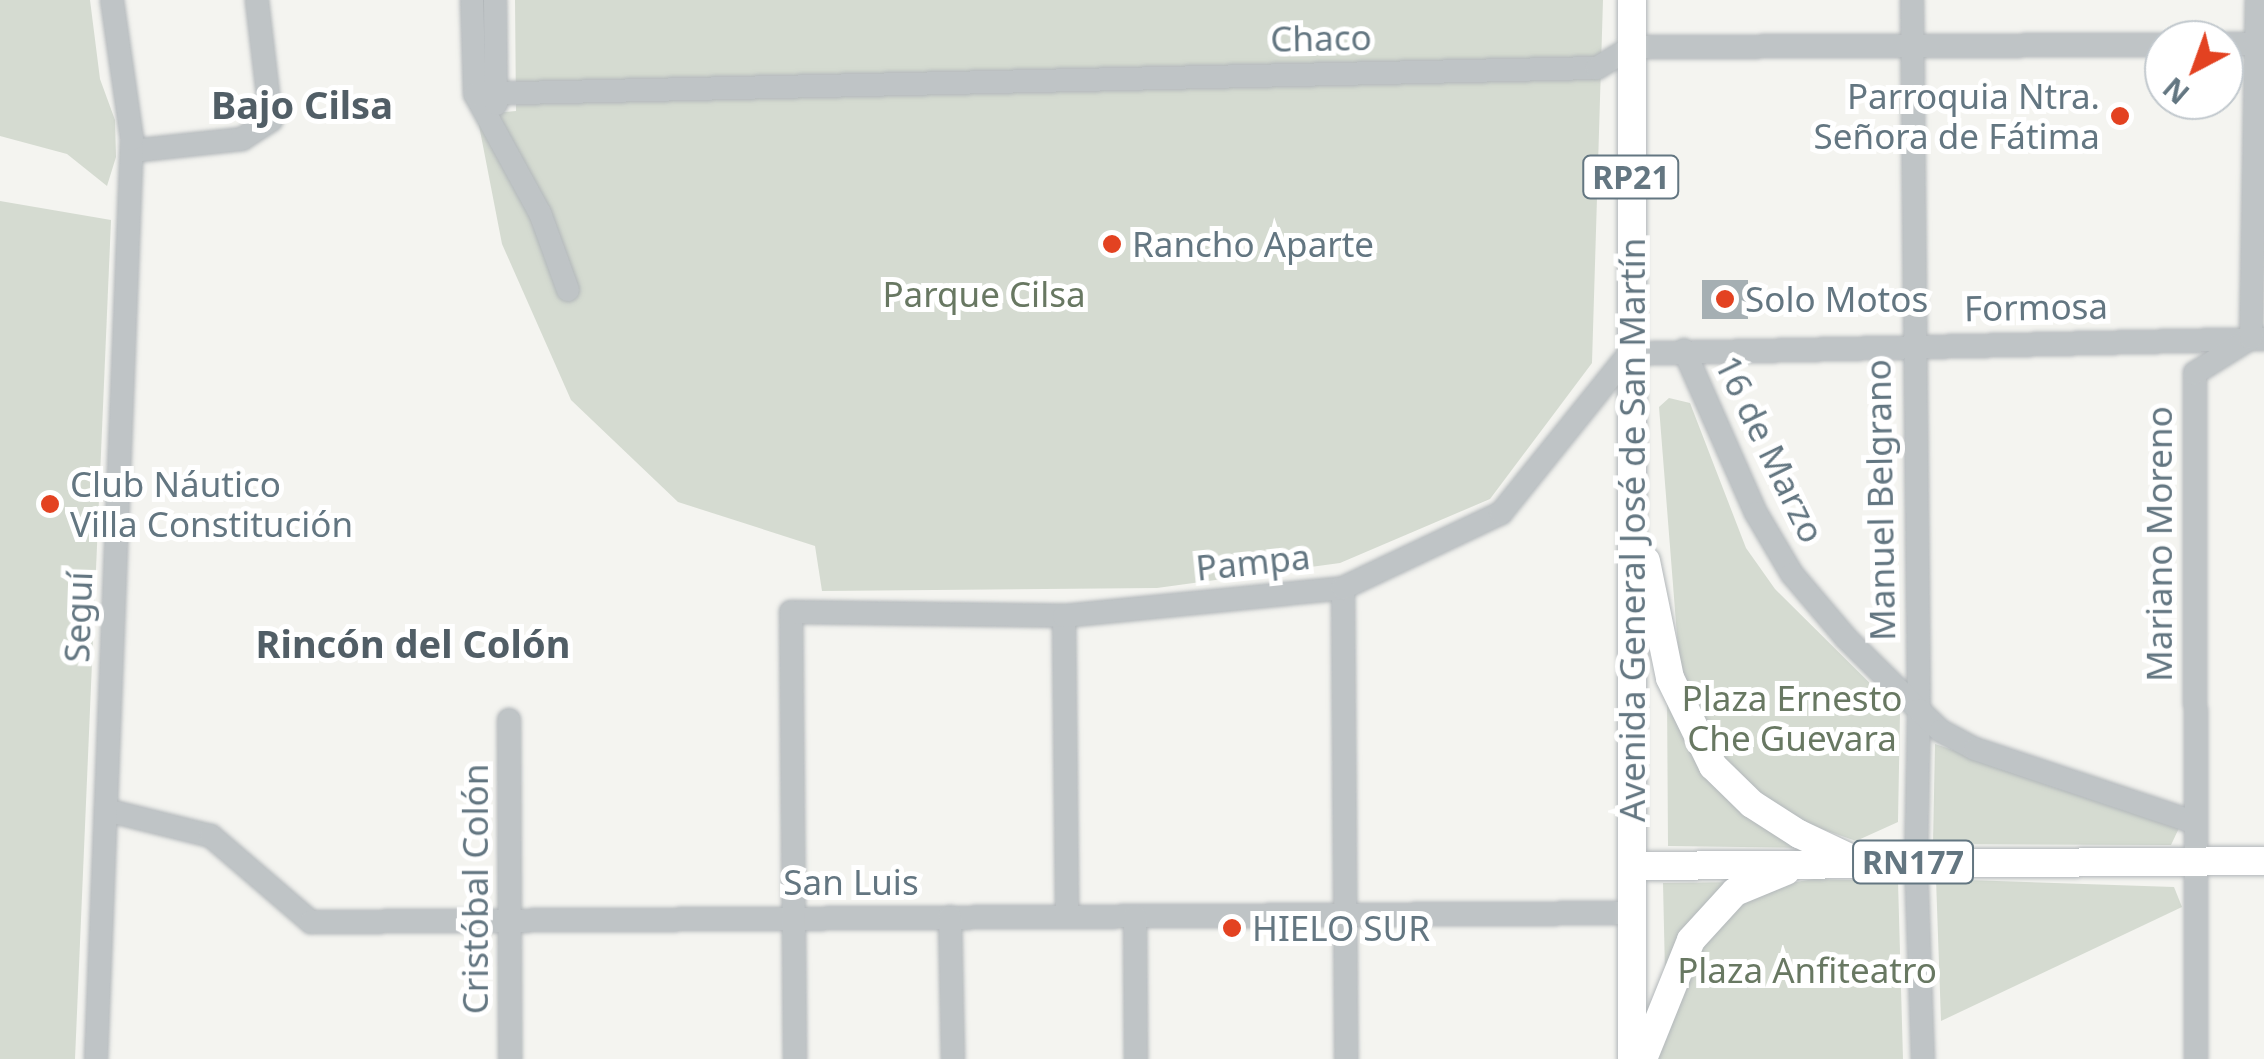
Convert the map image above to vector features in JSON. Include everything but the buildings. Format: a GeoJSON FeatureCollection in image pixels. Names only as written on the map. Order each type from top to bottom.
{"type":"FeatureCollection","features":[{"type":"Feature","properties":{"kind":"main road","name":"Avenida General José de San Martín"},"geometry":{"type":"LineString","coordinates":[[1632,0],[1632,1059]]}},
{"type":"Feature","properties":{"kind":"main road"},"geometry":{"type":"LineString","coordinates":[[1633,498],[1670,678],[1712,766],[1752,804],[1800,834],[1862,863]]}},
{"type":"Feature","properties":{"kind":"main road","name":"RN177"},"geometry":{"type":"LineString","coordinates":[[1634,866],[2264,861]]}},
{"type":"Feature","properties":{"kind":"main road"},"geometry":{"type":"LineString","coordinates":[[1643,1059],[1691,940],[1735,892],[1802,865]]}},
{"type":"Feature","properties":{"kind":"street","name":"Seguí"},"geometry":{"type":"LineString","coordinates":[[96,1059],[132,151],[112,0]]}},
{"type":"Feature","properties":{"kind":"street"},"geometry":{"type":"LineString","coordinates":[[132,151],[242,139],[271,120],[257,0]]}},
{"type":"Feature","properties":{"kind":"street"},"geometry":{"type":"LineString","coordinates":[[472,0],[485,93],[498,142],[540,213],[568,290]]}},
{"type":"Feature","properties":{"kind":"street"},"geometry":{"type":"LineString","coordinates":[[485,93],[495,0]]}},
{"type":"Feature","properties":{"kind":"street","name":"Manuel Belgrano"},"geometry":{"type":"LineString","coordinates":[[1912,0],[1912,344],[1919,710],[1916,862],[1923,1059]]}},
{"type":"Feature","properties":{"kind":"street"},"geometry":{"type":"LineString","coordinates":[[2257,0],[2261,44],[2258,338]]}},
{"type":"Feature","properties":{"kind":"street","name":"Chaco"},"geometry":{"type":"LineString","coordinates":[[485,93],[1596,68],[1632,48],[2144,45]]}},
{"type":"Feature","properties":{"kind":"street","name":"Formosa"},"geometry":{"type":"LineString","coordinates":[[1629,354],[2258,338]]}},
{"type":"Feature","properties":{"kind":"street","name":"Mariano Moreno"},"geometry":{"type":"LineString","coordinates":[[2196,1059],[2195,373],[2258,338]]}},
{"type":"Feature","properties":{"kind":"street","name":"16 de Marzo"},"geometry":{"type":"LineString","coordinates":[[1684,350],[1756,513],[1792,574],[1846,638],[1941,731],[1975,750],[2193,822]]}},
{"type":"Feature","properties":{"kind":"street","name":"Pampa"},"geometry":{"type":"LineString","coordinates":[[792,918],[791,612],[1064,616],[1344,588],[1501,513],[1629,354]]}},
{"type":"Feature","properties":{"kind":"street"},"geometry":{"type":"LineString","coordinates":[[1344,588],[1346,1059]]}},
{"type":"Feature","properties":{"kind":"street"},"geometry":{"type":"LineString","coordinates":[[1064,616],[1067,916]]}},
{"type":"Feature","properties":{"kind":"street","name":"Cristóbal Colón"},"geometry":{"type":"LineString","coordinates":[[510,720],[510,1059]]}},
{"type":"Feature","properties":{"kind":"street","name":"San Luis"},"geometry":{"type":"LineString","coordinates":[[106,810],[210,836],[310,922],[1632,913]]}},
{"type":"Feature","properties":{"kind":"street"},"geometry":{"type":"LineString","coordinates":[[950,916],[953,1059]]}},
{"type":"Feature","properties":{"kind":"street"},"geometry":{"type":"LineString","coordinates":[[1135,916],[1136,1059]]}},
{"type":"Feature","properties":{"kind":"street"},"geometry":{"type":"LineString","coordinates":[[792,918],[795,1059]]}},
{"type":"Feature","properties":{"kind":"green space"},"geometry":{"type":"Polygon","coordinates":[[[0,0],[90,0],[100,79],[115,120],[116,157],[107,186],[67,154],[0,136],[0,0]]]}},
{"type":"Feature","properties":{"kind":"green space","name":"Parque Cilsa"},"geometry":{"type":"Polygon","coordinates":[[[515,0],[1603,0],[1592,363],[1490,499],[1340,563],[1157,588],[822,591],[815,546],[678,502],[571,400],[502,244],[477,115],[516,111],[515,0]]]}},
{"type":"Feature","properties":{"kind":"green space","name":"Club Náutico Villa Constitución"},"geometry":{"type":"Polygon","coordinates":[[[0,201],[111,220],[75,1059],[0,1059],[0,201]]]}},
{"type":"Feature","properties":{"kind":"green space","name":"Plaza Ernesto Che Guevara"},"geometry":{"type":"Polygon","coordinates":[[[1669,398],[1690,403],[1746,548],[1775,589],[1900,713],[1898,822],[1856,841],[1796,820],[1731,771],[1692,707],[1679,661],[1659,407],[1669,398]]]}},
{"type":"Feature","properties":{"kind":"green space"},"geometry":{"type":"Polygon","coordinates":[[[1667,693],[1683,733],[1806,848],[1668,846],[1667,693]]]}},
{"type":"Feature","properties":{"kind":"green space"},"geometry":{"type":"Polygon","coordinates":[[[1935,744],[2180,826],[2171,845],[1933,844],[1935,744]]]}},
{"type":"Feature","properties":{"kind":"green space","name":"Plaza Anfiteatro"},"geometry":{"type":"Polygon","coordinates":[[[1814,879],[1898,881],[1903,1059],[1650,1059],[1666,995],[1735,892],[1814,879]]]}},
{"type":"Feature","properties":{"kind":"green space"},"geometry":{"type":"Polygon","coordinates":[[[1936,879],[2174,887],[2182,907],[1941,1021],[1936,879]]]}},
{"type":"Feature","properties":{"kind":"green space"},"geometry":{"type":"Polygon","coordinates":[[[1746,882],[1665,973],[1663,883],[1746,882]]]}},
{"type":"Feature","properties":{"kind":"place","name":"Parroquia Ntra. Señora de Fátima"},"geometry":{"type":"Point","coordinates":[2120,116]}},
{"type":"Feature","properties":{"kind":"place","name":"Rancho Aparte"},"geometry":{"type":"Point","coordinates":[1112,244]}},
{"type":"Feature","properties":{"kind":"place","name":"Solo Motos"},"geometry":{"type":"Point","coordinates":[1725,299]}},
{"type":"Feature","properties":{"kind":"place","name":"Club Náutico Villa Constitución"},"geometry":{"type":"Point","coordinates":[50,504]}},
{"type":"Feature","properties":{"kind":"place","name":"HIELO SUR"},"geometry":{"type":"Point","coordinates":[1232,928]}},
{"type":"Feature","properties":{"kind":"district","name":"Bajo Cilsa"},"geometry":{"type":"Point","coordinates":[302,105]}},
{"type":"Feature","properties":{"kind":"district","name":"Rincón del Colón"},"geometry":{"type":"Point","coordinates":[413,644]}}]}
